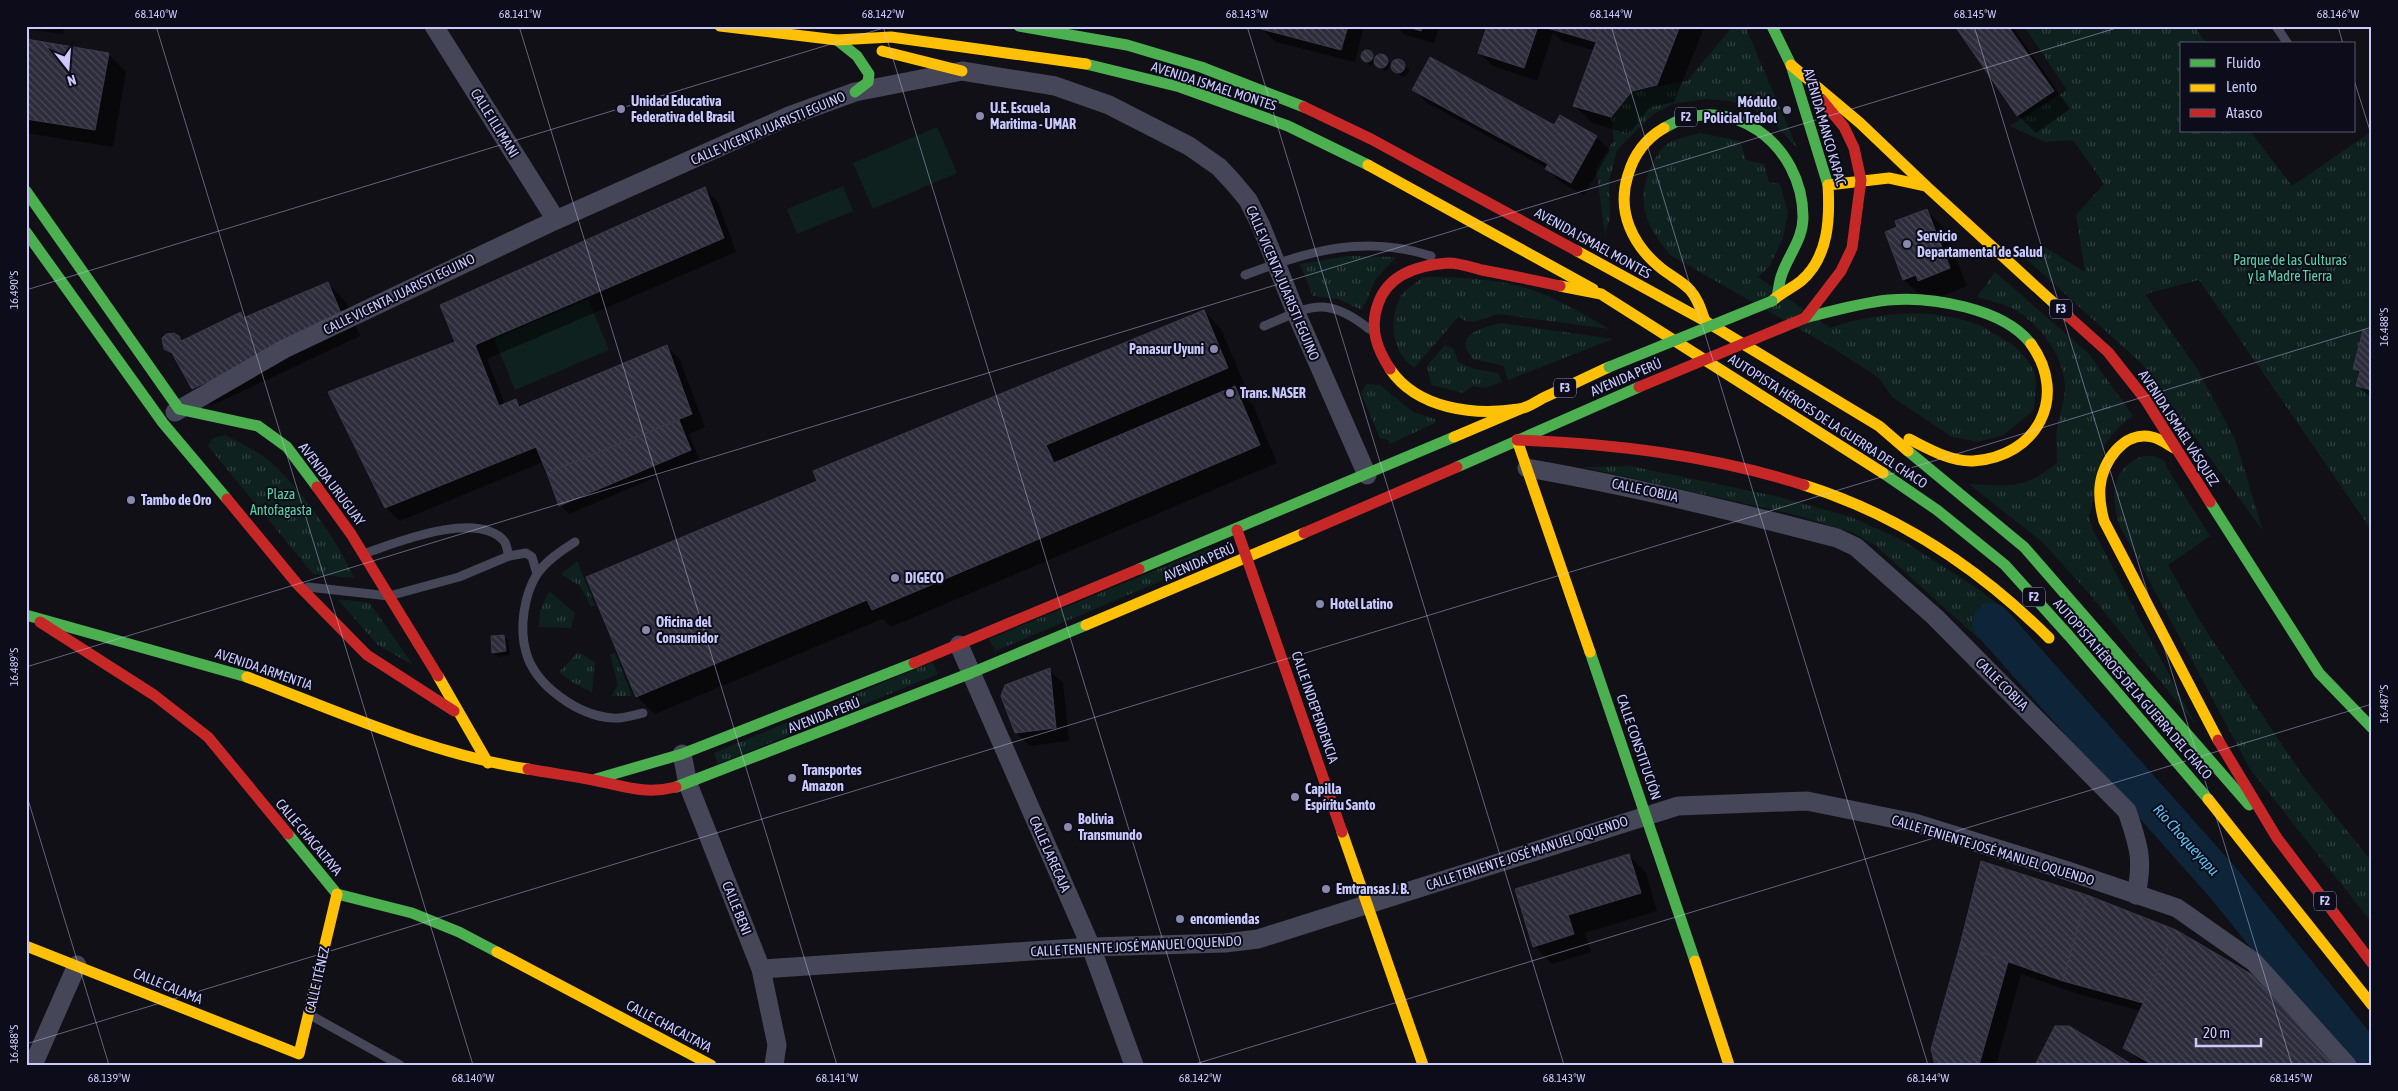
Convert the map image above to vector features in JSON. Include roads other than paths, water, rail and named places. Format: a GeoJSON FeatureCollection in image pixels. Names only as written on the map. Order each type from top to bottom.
{"type":"FeatureCollection","features":[{"type":"Feature","properties":{"kind":"main road","name":"AVENIDA ISMAEL MONTES"},"geometry":{"type":"LineString","coordinates":[[720,26],[837,40],[891,37],[992,50],[1087,64],[1180,87],[1288,126],[1368,165],[1601,294]]}},
{"type":"Feature","properties":{"kind":"main road"},"geometry":{"type":"LineString","coordinates":[[837,40],[838,26]]}},
{"type":"Feature","properties":{"kind":"main road","name":"AVENIDA ISMAEL MONTES"},"geometry":{"type":"LineString","coordinates":[[1020,26],[1127,45],[1201,67],[1300,104],[1371,139],[1704,321]]}},
{"type":"Feature","properties":{"kind":"main road","name":"AVENIDA MANCO KAPAC"},"geometry":{"type":"LineString","coordinates":[[1772,26],[1791,65],[1828,185],[1828,223],[1821,252],[1814,268],[1802,280],[1774,298]]}},
{"type":"Feature","properties":{"kind":"main road"},"geometry":{"type":"LineString","coordinates":[[837,40],[962,71]]}},
{"type":"Feature","properties":{"kind":"main road"},"geometry":{"type":"LineString","coordinates":[[837,40],[856,56],[869,74],[868,82],[855,92]]}},
{"type":"Feature","properties":{"kind":"main road"},"geometry":{"type":"LineString","coordinates":[[1791,65],[1840,103],[1926,186]]}},
{"type":"Feature","properties":{"kind":"main road","name":"AVENIDA MANCO KAPAC"},"geometry":{"type":"LineString","coordinates":[[1791,65],[1844,126],[1854,148],[1861,180],[1852,248],[1841,271],[1805,318]]}},
{"type":"Feature","properties":{"kind":"main road","name":"F2"},"geometry":{"type":"LineString","coordinates":[[1704,321],[1692,292],[1651,260],[1637,245],[1628,222],[1625,204],[1625,184],[1633,156],[1648,137],[1666,124],[1688,116],[1728,115],[1750,122],[1776,142],[1792,167],[1802,194],[1804,220],[1798,246],[1782,273],[1774,298]]}},
{"type":"Feature","properties":{"kind":"main road","name":"AVENIDA ISMAEL VÁSQUEZ"},"geometry":{"type":"LineString","coordinates":[[1828,185],[1887,177],[1907,178],[1926,186],[2108,352],[2144,399],[2319,673],[2372,728]]}},
{"type":"Feature","properties":{"kind":"main road"},"geometry":{"type":"LineString","coordinates":[[26,191],[179,409]]}},
{"type":"Feature","properties":{"kind":"main road","name":"AVENIDA URUGUAY"},"geometry":{"type":"LineString","coordinates":[[26,232],[163,423],[298,585],[367,655],[457,712]]}},
{"type":"Feature","properties":{"kind":"main road","name":"F2"},"geometry":{"type":"LineString","coordinates":[[1520,410],[1452,408],[1426,400],[1407,389],[1389,369],[1374,334],[1374,315],[1382,296],[1397,277],[1416,268],[1450,263],[1601,294]]}},
{"type":"Feature","properties":{"kind":"main road"},"geometry":{"type":"LineString","coordinates":[[58,278],[77,265]]}},
{"type":"Feature","properties":{"kind":"main road","name":"AUTOPISTA HÉROES DE LA GUERRA DEL CHACO"},"geometry":{"type":"LineString","coordinates":[[1601,294],[1872,465],[1938,510],[2006,565],[2180,764],[2372,1005]]}},
{"type":"Feature","properties":{"kind":"main road","name":"AVENIDA PERÚ"},"geometry":{"type":"LineString","coordinates":[[488,763],[594,780],[634,790],[659,791],[688,784],[971,673],[1247,558],[1520,410],[1609,367],[1774,298]]}},
{"type":"Feature","properties":{"kind":"main road","name":"AVENIDA PERÚ"},"geometry":{"type":"LineString","coordinates":[[594,780],[682,754],[959,645],[1238,530],[1517,440],[1805,318],[1872,303],[1915,299],[1959,306],[2004,324],[2025,337],[2042,360],[2049,390],[2045,413],[2035,432],[2020,447],[1997,458],[1972,462],[1944,455],[1879,426]]}},
{"type":"Feature","properties":{"kind":"main road","name":"AUTOPISTA HÉROES DE LA GUERRA DEL CHACO"},"geometry":{"type":"LineString","coordinates":[[1704,321],[1879,426],[2024,547],[2277,838],[2372,964]]}},
{"type":"Feature","properties":{"kind":"main road","name":"AVENIDA URUGUAY"},"geometry":{"type":"LineString","coordinates":[[179,409],[258,426],[287,447],[364,554],[488,763]]}},
{"type":"Feature","properties":{"kind":"main road","name":"F2"},"geometry":{"type":"LineString","coordinates":[[2176,449],[2150,436],[2136,437],[2122,443],[2112,454],[2100,483],[2100,504],[2104,521],[2220,744],[2277,838]]}},
{"type":"Feature","properties":{"kind":"main road"},"geometry":{"type":"LineString","coordinates":[[1517,440],[1593,443],[1691,457],[1798,482],[1885,517],[1932,543],[1973,572],[2025,615],[2059,649]]}},
{"type":"Feature","properties":{"kind":"main road","name":"CALLE CONSTITUCIÓN"},"geometry":{"type":"LineString","coordinates":[[1517,440],[1646,815],[1729,1065]]}},
{"type":"Feature","properties":{"kind":"main road","name":"CALLE INDEPENDENCIA"},"geometry":{"type":"LineString","coordinates":[[1238,530],[1423,1065]]}},
{"type":"Feature","properties":{"kind":"main road","name":"AVENIDA ARMENTIA"},"geometry":{"type":"LineString","coordinates":[[29,616],[234,672],[412,738],[488,763]]}},
{"type":"Feature","properties":{"kind":"main road","name":"CALLE CHACALTAYA"},"geometry":{"type":"LineString","coordinates":[[29,616],[154,695],[208,737],[337,894],[412,913],[459,932],[711,1065]]}},
{"type":"Feature","properties":{"kind":"main road"},"geometry":{"type":"LineString","coordinates":[[2099,690],[2180,764]]}},
{"type":"Feature","properties":{"kind":"main road","name":"CALLE ITÉNEZ"},"geometry":{"type":"LineString","coordinates":[[297,1060],[337,894]]}},
{"type":"Feature","properties":{"kind":"main road","name":"CALLE CALAMA"},"geometry":{"type":"LineString","coordinates":[[26,946],[77,965],[297,1060]]}},
{"type":"Feature","properties":{"kind":"street","name":"CALLE ILLIMANI"},"geometry":{"type":"LineString","coordinates":[[434,26],[556,220]]}},
{"type":"Feature","properties":{"kind":"street","name":"CALLE VICENTA JUARISTI EGUINO"},"geometry":{"type":"LineString","coordinates":[[163,423],[179,409],[284,349],[556,220],[789,116],[855,92],[962,71],[1055,86],[1109,105],[1190,146],[1219,167],[1248,200],[1277,263],[1296,312],[1373,488]]}},
{"type":"Feature","properties":{"kind":"street","name":"CALLE COBIJA"},"geometry":{"type":"LineString","coordinates":[[1527,468],[1614,483],[1706,503],[1837,538],[1856,547],[1935,617],[2127,811],[2138,844],[2142,871],[2136,895]]}},
{"type":"Feature","properties":{"kind":"street","name":"CALLE LARECAJA"},"geometry":{"type":"LineString","coordinates":[[959,645],[1091,947],[1134,1065]]}},
{"type":"Feature","properties":{"kind":"street","name":"CALLE BENI"},"geometry":{"type":"LineString","coordinates":[[682,754],[688,784],[761,969],[777,1045],[774,1065]]}},
{"type":"Feature","properties":{"kind":"street","name":"CALLE TENIENTE JOSÉ MANUEL OQUENDO"},"geometry":{"type":"LineString","coordinates":[[761,969],[1091,947],[1225,943],[1258,939],[1678,806],[1808,801],[1915,823],[2065,870],[2136,895]]}},
{"type":"Feature","properties":{"kind":"street"},"geometry":{"type":"LineString","coordinates":[[2136,895],[2177,908],[2254,962],[2347,1065]]}},
{"type":"Feature","properties":{"kind":"street"},"geometry":{"type":"LineString","coordinates":[[33,1065],[77,965]]}},
{"type":"Feature","properties":{"kind":"lane"},"geometry":{"type":"LineString","coordinates":[[2276,26],[2287,42]]}},
{"type":"Feature","properties":{"kind":"lane"},"geometry":{"type":"LineString","coordinates":[[1245,275],[1277,263],[1325,249],[1382,246],[1409,249],[1450,263]]}},
{"type":"Feature","properties":{"kind":"lane"},"geometry":{"type":"LineString","coordinates":[[1264,326],[1313,306],[1338,310],[1355,318],[1374,334]]}},
{"type":"Feature","properties":{"kind":"lane"},"geometry":{"type":"LineString","coordinates":[[364,554],[443,529],[467,528],[495,534],[505,543],[509,556]]}},
{"type":"Feature","properties":{"kind":"lane"},"geometry":{"type":"LineString","coordinates":[[575,542],[555,555],[538,574],[526,600],[523,630],[526,652],[537,673],[555,694],[578,709],[613,718],[643,713]]}},
{"type":"Feature","properties":{"kind":"lane"},"geometry":{"type":"LineString","coordinates":[[298,585],[389,596],[459,577],[509,556],[526,553],[532,557],[538,574]]}},
{"type":"Feature","properties":{"kind":"lane"},"geometry":{"type":"LineString","coordinates":[[309,1014],[400,1065]]}},
{"type":"Feature","properties":{"kind":"waterway","name":"Río Choqueyapu"},"geometry":{"type":"LineString","coordinates":[[1992,623],[2225,885],[2371,1065]]}},
{"type":"Feature","properties":{"kind":"place","name":"Unidad Educativa Federativa del Brasil"},"geometry":{"type":"Point","coordinates":[621,109]}},
{"type":"Feature","properties":{"kind":"place","name":"Módulo Policial Trebol"},"geometry":{"type":"Point","coordinates":[1787,110]}},
{"type":"Feature","properties":{"kind":"place","name":"U.E. Escuela Maritima - UMAR"},"geometry":{"type":"Point","coordinates":[980,116]}},
{"type":"Feature","properties":{"kind":"place","name":"Servicio Departamental de Salud"},"geometry":{"type":"Point","coordinates":[1907,244]}},
{"type":"Feature","properties":{"kind":"place","name":"Panasur Uyuni"},"geometry":{"type":"Point","coordinates":[1214,349]}},
{"type":"Feature","properties":{"kind":"place","name":"Trans. NASER"},"geometry":{"type":"Point","coordinates":[1230,393]}},
{"type":"Feature","properties":{"kind":"place","name":"Tambo de Oro"},"geometry":{"type":"Point","coordinates":[131,500]}},
{"type":"Feature","properties":{"kind":"place","name":"DIGECO"},"geometry":{"type":"Point","coordinates":[895,578]}},
{"type":"Feature","properties":{"kind":"place","name":"Hotel Latino"},"geometry":{"type":"Point","coordinates":[1320,604]}},
{"type":"Feature","properties":{"kind":"place","name":"Oficina del Consumidor"},"geometry":{"type":"Point","coordinates":[646,630]}},
{"type":"Feature","properties":{"kind":"place","name":"Transportes Amazon"},"geometry":{"type":"Point","coordinates":[792,778]}},
{"type":"Feature","properties":{"kind":"place","name":"Capilla Espíritu Santo"},"geometry":{"type":"Point","coordinates":[1295,797]}},
{"type":"Feature","properties":{"kind":"place","name":"Bolivia Transmundo"},"geometry":{"type":"Point","coordinates":[1068,827]}},
{"type":"Feature","properties":{"kind":"place","name":"Emtransas J. B."},"geometry":{"type":"Point","coordinates":[1326,889]}},
{"type":"Feature","properties":{"kind":"place","name":"encomiendas"},"geometry":{"type":"Point","coordinates":[1180,919]}},
{"type":"Feature","properties":{"kind":"park label","name":"Parque de las Culturas y la Madre Tierra"},"geometry":{"type":"Point","coordinates":[2290,268]}},
{"type":"Feature","properties":{"kind":"park label","name":"Plaza Antofagasta"},"geometry":{"type":"Point","coordinates":[281,502]}}]}
